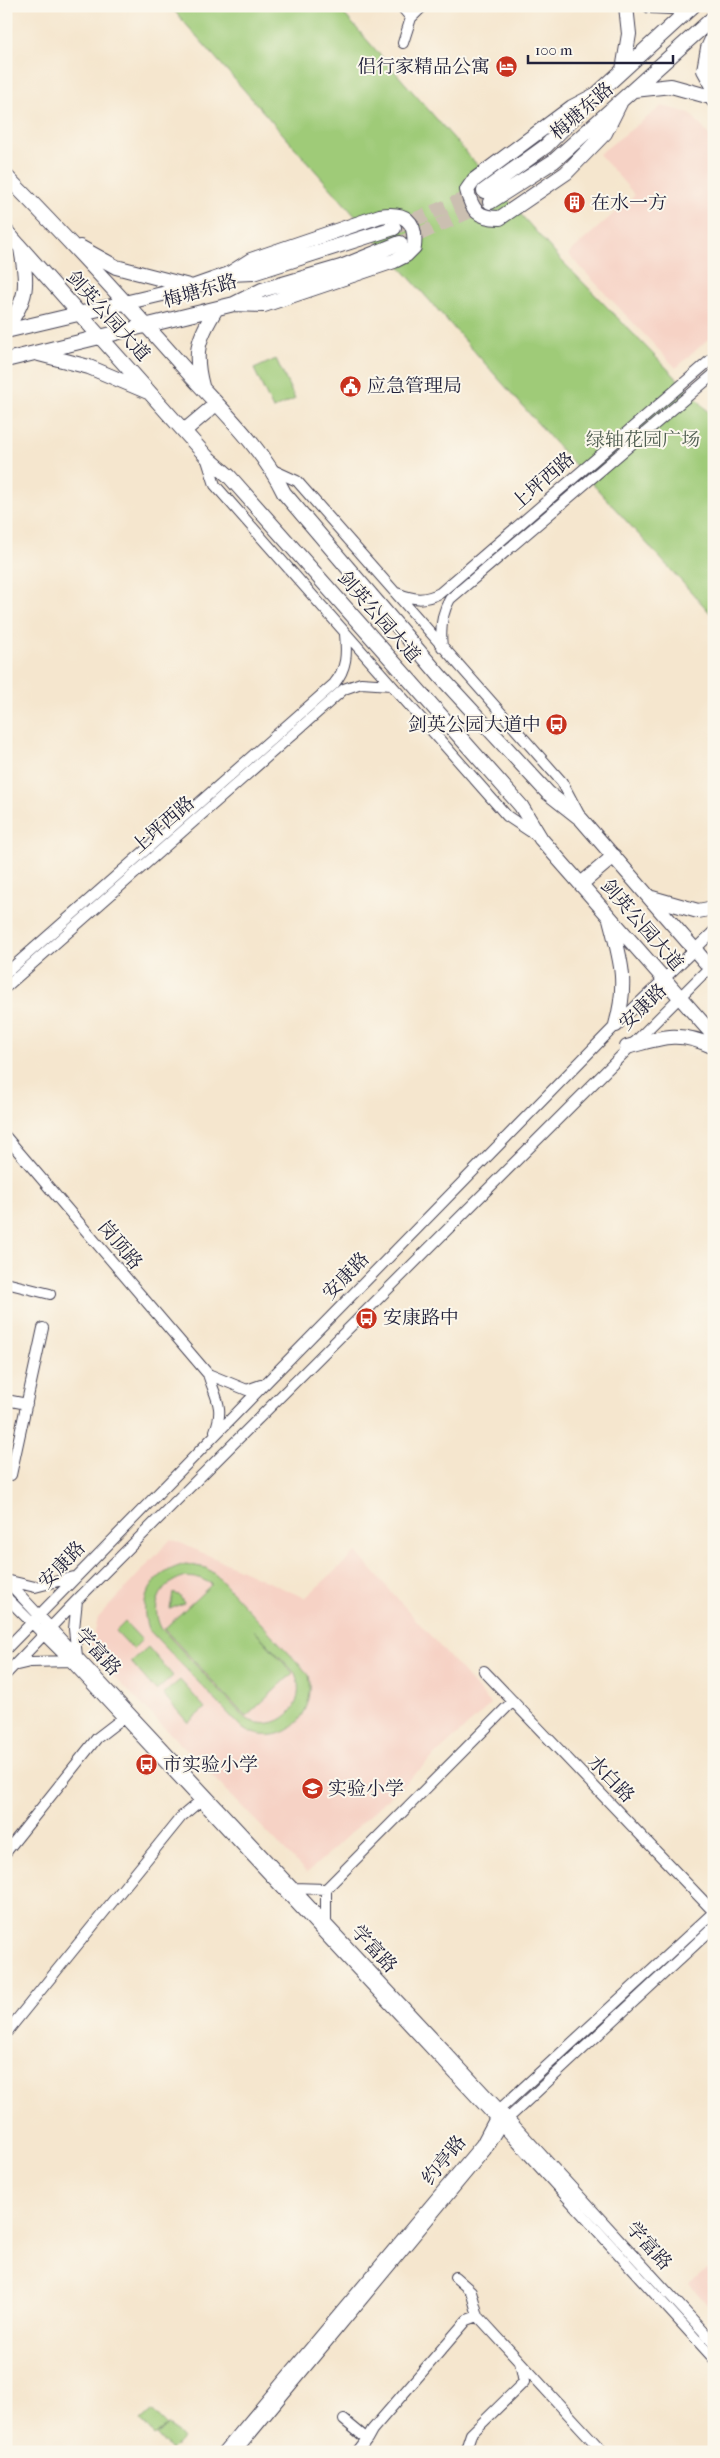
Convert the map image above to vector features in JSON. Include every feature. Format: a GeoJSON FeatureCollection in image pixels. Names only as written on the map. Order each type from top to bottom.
{"type":"FeatureCollection","features":[{"type":"Feature","properties":{"kind":"main road"},"geometry":{"type":"LineString","coordinates":[[622,70],[629,34],[626,6]]}},
{"type":"Feature","properties":{"kind":"main road"},"geometry":{"type":"LineString","coordinates":[[650,6],[692,7]]}},
{"type":"Feature","properties":{"kind":"main road","name":"梅塘东路"},"geometry":{"type":"LineString","coordinates":[[692,7],[596,94],[546,146],[487,196],[554,161],[714,17]]}},
{"type":"Feature","properties":{"kind":"main road"},"geometry":{"type":"LineString","coordinates":[[634,90],[671,86],[711,96],[704,70],[708,48],[714,35]]}},
{"type":"Feature","properties":{"kind":"main road"},"geometry":{"type":"LineString","coordinates":[[596,94],[572,106],[474,180],[467,190],[470,203],[479,215],[488,218],[500,218],[566,173],[605,134],[620,103]]}},
{"type":"Feature","properties":{"kind":"main road","name":"剑英公园大道"},"geometry":{"type":"LineString","coordinates":[[6,176],[71,242],[203,389],[273,470],[284,493],[440,676],[548,793],[581,819],[712,967]]}},
{"type":"Feature","properties":{"kind":"main road"},"geometry":{"type":"LineString","coordinates":[[229,274],[251,260],[380,216],[395,213],[406,218],[413,228],[414,247],[406,255],[394,261],[264,305],[234,304]]}},
{"type":"Feature","properties":{"kind":"main road","name":"梅塘东路"},"geometry":{"type":"LineString","coordinates":[[6,330],[192,287],[229,274],[253,273],[394,228]]}},
{"type":"Feature","properties":{"kind":"main road","name":"剑英公园大道"},"geometry":{"type":"LineString","coordinates":[[6,231],[206,456],[229,476],[521,806],[541,839],[714,1036]]}},
{"type":"Feature","properties":{"kind":"main road"},"geometry":{"type":"LineString","coordinates":[[71,242],[116,267],[192,287]]}},
{"type":"Feature","properties":{"kind":"main road","name":"梅塘东路"},"geometry":{"type":"LineString","coordinates":[[6,360],[234,304],[262,290],[341,267],[400,243]]}},
{"type":"Feature","properties":{"kind":"main road"},"geometry":{"type":"LineString","coordinates":[[6,330],[20,309],[25,296],[26,274],[21,248]]}},
{"type":"Feature","properties":{"kind":"main road"},"geometry":{"type":"LineString","coordinates":[[203,389],[197,369],[198,340],[216,309]]}},
{"type":"Feature","properties":{"kind":"main road"},"geometry":{"type":"LineString","coordinates":[[33,353],[89,367],[152,394]]}},
{"type":"Feature","properties":{"kind":"main road"},"geometry":{"type":"LineString","coordinates":[[184,431],[216,404]]}},
{"type":"Feature","properties":{"kind":"main road"},"geometry":{"type":"LineString","coordinates":[[581,884],[614,856]]}},
{"type":"Feature","properties":{"kind":"main road"},"geometry":{"type":"LineString","coordinates":[[650,897],[698,911],[714,908]]}},
{"type":"Feature","properties":{"kind":"main road"},"geometry":{"type":"LineString","coordinates":[[609,916],[624,980],[622,1006],[616,1025]]}},
{"type":"Feature","properties":{"kind":"main road"},"geometry":{"type":"LineString","coordinates":[[628,1047],[662,1037],[687,1036],[714,1047]]}},
{"type":"Feature","properties":{"kind":"street"},"geometry":{"type":"LineString","coordinates":[[401,6],[411,18]]}},
{"type":"Feature","properties":{"kind":"street"},"geometry":{"type":"LineString","coordinates":[[403,43],[411,18],[423,6]]}},
{"type":"Feature","properties":{"kind":"street","name":"上坪西路"},"geometry":{"type":"LineString","coordinates":[[396,593],[412,600],[420,600],[440,593],[714,358]]}},
{"type":"Feature","properties":{"kind":"street","name":"上坪西路"},"geometry":{"type":"LineString","coordinates":[[442,648],[440,632],[443,616],[450,599],[714,374]]}},
{"type":"Feature","properties":{"kind":"street"},"geometry":{"type":"LineString","coordinates":[[206,456],[215,485],[506,816],[541,839]]}},
{"type":"Feature","properties":{"kind":"street"},"geometry":{"type":"LineString","coordinates":[[273,470],[297,481],[396,593],[442,648],[562,782],[581,819]]}},
{"type":"Feature","properties":{"kind":"street","name":"上坪西路"},"geometry":{"type":"LineString","coordinates":[[6,974],[334,684],[341,676],[346,664],[346,634]]}},
{"type":"Feature","properties":{"kind":"street","name":"上坪西路"},"geometry":{"type":"LineString","coordinates":[[6,987],[344,689],[361,683],[391,685]]}},
{"type":"Feature","properties":{"kind":"street","name":"安康路"},"geometry":{"type":"LineString","coordinates":[[6,1649],[616,1025],[714,931]]}},
{"type":"Feature","properties":{"kind":"street","name":"安康路"},"geometry":{"type":"LineString","coordinates":[[9,1670],[50,1626],[679,996],[712,967]]}},
{"type":"Feature","properties":{"kind":"street","name":"岗顶路"},"geometry":{"type":"LineString","coordinates":[[6,1137],[208,1374]]}},
{"type":"Feature","properties":{"kind":"street"},"geometry":{"type":"LineString","coordinates":[[6,1283],[50,1294]]}},
{"type":"Feature","properties":{"kind":"street"},"geometry":{"type":"LineString","coordinates":[[11,1475],[42,1328]]}},
{"type":"Feature","properties":{"kind":"street"},"geometry":{"type":"LineString","coordinates":[[208,1374],[247,1390],[265,1383]]}},
{"type":"Feature","properties":{"kind":"street"},"geometry":{"type":"LineString","coordinates":[[208,1374],[217,1394],[220,1418],[213,1436]]}},
{"type":"Feature","properties":{"kind":"street"},"geometry":{"type":"LineString","coordinates":[[6,1400],[26,1404]]}},
{"type":"Feature","properties":{"kind":"street"},"geometry":{"type":"LineString","coordinates":[[105,1546],[118,1559]]}},
{"type":"Feature","properties":{"kind":"street"},"geometry":{"type":"LineString","coordinates":[[6,1580],[34,1587],[75,1577]]}},
{"type":"Feature","properties":{"kind":"street","name":"学富路"},"geometry":{"type":"LineString","coordinates":[[6,1580],[35,1619],[326,1924],[501,2117],[714,2359]]}},
{"type":"Feature","properties":{"kind":"street","name":"学富路"},"geometry":{"type":"LineString","coordinates":[[6,1597],[35,1619],[50,1626],[74,1659],[123,1718],[714,2343]]}},
{"type":"Feature","properties":{"kind":"street"},"geometry":{"type":"LineString","coordinates":[[9,1670],[30,1662],[74,1659],[76,1600]]}},
{"type":"Feature","properties":{"kind":"street","name":"水白路"},"geometry":{"type":"LineString","coordinates":[[484,1671],[714,1912]]}},
{"type":"Feature","properties":{"kind":"street"},"geometry":{"type":"LineString","coordinates":[[326,1924],[326,1889],[513,1701]]}},
{"type":"Feature","properties":{"kind":"street"},"geometry":{"type":"LineString","coordinates":[[6,1852],[97,1738],[123,1718]]}},
{"type":"Feature","properties":{"kind":"street"},"geometry":{"type":"LineString","coordinates":[[6,2033],[181,1817],[200,1801]]}},
{"type":"Feature","properties":{"kind":"street"},"geometry":{"type":"LineString","coordinates":[[293,1888],[326,1889]]}},
{"type":"Feature","properties":{"kind":"street","name":"约亭路"},"geometry":{"type":"LineString","coordinates":[[223,2452],[481,2144],[501,2117],[714,1912]]}},
{"type":"Feature","properties":{"kind":"street","name":"约亭路"},"geometry":{"type":"LineString","coordinates":[[236,2452],[486,2150],[501,2117],[714,1927]]}},
{"type":"Feature","properties":{"kind":"street"},"geometry":{"type":"LineString","coordinates":[[455,2277],[471,2291],[478,2316],[603,2452]]}},
{"type":"Feature","properties":{"kind":"street"},"geometry":{"type":"LineString","coordinates":[[357,2452],[372,2430],[468,2320],[478,2316]]}},
{"type":"Feature","properties":{"kind":"street"},"geometry":{"type":"LineString","coordinates":[[465,2452],[470,2434],[524,2382],[520,2361]]}},
{"type":"Feature","properties":{"kind":"street"},"geometry":{"type":"LineString","coordinates":[[344,2420],[367,2439]]}},
{"type":"Feature","properties":{"kind":"shaded area"},"geometry":{"type":"Polygon","coordinates":[[[662,106],[690,113],[714,141],[714,334],[676,368],[568,254],[635,195],[599,154],[662,106]]]}},
{"type":"Feature","properties":{"kind":"shaded area","name":"实验小学"},"geometry":{"type":"Polygon","coordinates":[[[171,1539],[305,1598],[356,1552],[491,1704],[307,1873],[90,1652],[98,1618],[171,1539]]]}},
{"type":"Feature","properties":{"kind":"shaded area"},"geometry":{"type":"Polygon","coordinates":[[[714,2264],[714,2312],[689,2284],[714,2264]]]}},
{"type":"Feature","properties":{"kind":"green space","name":"绿轴花园广场"},"geometry":{"type":"Polygon","coordinates":[[[170,6],[337,6],[561,260],[698,400],[714,419],[714,617],[556,444],[170,6]]]}},
{"type":"Feature","properties":{"kind":"green space"},"geometry":{"type":"Polygon","coordinates":[[[276,359],[295,399],[273,409],[254,369],[276,359]]]}},
{"type":"Feature","properties":{"kind":"green space"},"geometry":{"type":"Polygon","coordinates":[[[186,1564],[206,1568],[217,1576],[309,1675],[310,1690],[308,1704],[302,1716],[294,1725],[284,1732],[271,1735],[258,1734],[243,1729],[148,1629],[145,1617],[146,1596],[150,1587],[157,1579],[174,1568],[186,1564]],[[183,1577],[175,1580],[163,1590],[157,1604],[158,1620],[161,1628],[246,1719],[258,1723],[269,1723],[279,1720],[288,1714],[298,1696],[295,1673],[254,1630],[293,1673],[246,1717],[164,1629],[212,1584],[199,1578],[183,1577]]]}},
{"type":"Feature","properties":{"kind":"green space"},"geometry":{"type":"Polygon","coordinates":[[[173,1593],[179,1595],[184,1603],[170,1609],[173,1593]]]}},
{"type":"Feature","properties":{"kind":"green space"},"geometry":{"type":"Polygon","coordinates":[[[125,1622],[142,1640],[133,1649],[116,1631],[125,1622]]]}},
{"type":"Feature","properties":{"kind":"green space"},"geometry":{"type":"Polygon","coordinates":[[[148,1647],[173,1676],[156,1691],[131,1662],[148,1647]]]}},
{"type":"Feature","properties":{"kind":"green space"},"geometry":{"type":"Polygon","coordinates":[[[180,1680],[205,1708],[188,1723],[163,1694],[180,1680]]]}},
{"type":"Feature","properties":{"kind":"green space"},"geometry":{"type":"Polygon","coordinates":[[[152,2411],[166,2425],[155,2436],[141,2421],[152,2411]]]}},
{"type":"Feature","properties":{"kind":"green space"},"geometry":{"type":"Polygon","coordinates":[[[168,2424],[182,2439],[171,2450],[157,2435],[168,2424]]]}},
{"type":"Feature","properties":{"kind":"tunnel"},"geometry":{"type":"LineString","coordinates":[[394,228],[484,191]]}},
{"type":"Feature","properties":{"kind":"tunnel"},"geometry":{"type":"LineString","coordinates":[[400,243],[490,202]]}},
{"type":"Feature","properties":{"kind":"place","name":"侣行家精品公寓"},"geometry":{"type":"Point","coordinates":[506,67]}},
{"type":"Feature","properties":{"kind":"place","name":"在水一方"},"geometry":{"type":"Point","coordinates":[575,203]}},
{"type":"Feature","properties":{"kind":"place","name":"应急管理局"},"geometry":{"type":"Point","coordinates":[351,386]}},
{"type":"Feature","properties":{"kind":"place","name":"剑英公园大道中"},"geometry":{"type":"Point","coordinates":[557,725]}},
{"type":"Feature","properties":{"kind":"place","name":"安康路中"},"geometry":{"type":"Point","coordinates":[367,1318]}},
{"type":"Feature","properties":{"kind":"place","name":"市实验小学"},"geometry":{"type":"Point","coordinates":[147,1765]}},
{"type":"Feature","properties":{"kind":"place","name":"实验小学"},"geometry":{"type":"Point","coordinates":[312,1789]}}]}
